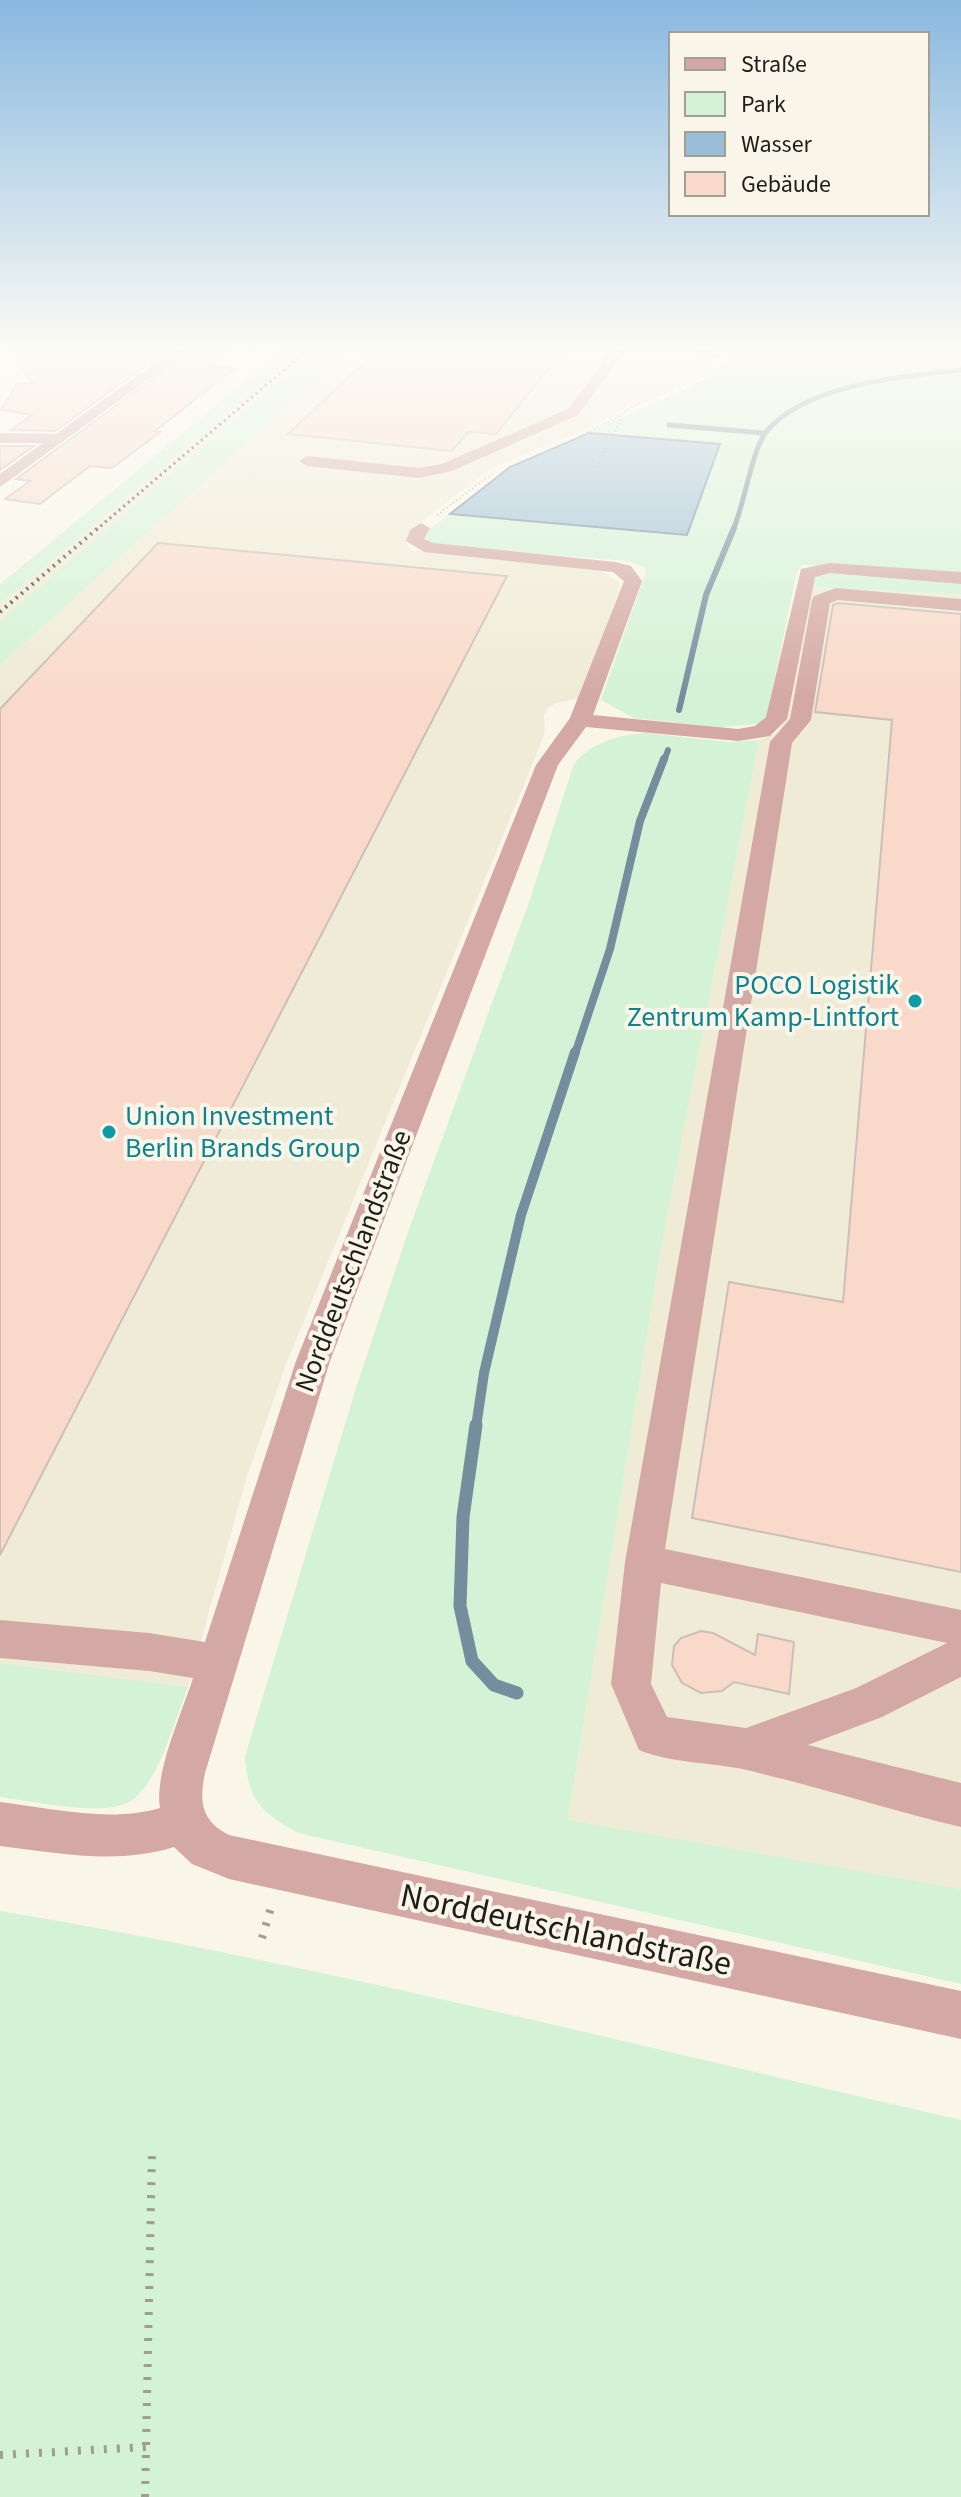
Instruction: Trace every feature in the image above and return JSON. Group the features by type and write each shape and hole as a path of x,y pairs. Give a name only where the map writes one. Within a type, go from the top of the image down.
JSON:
{"street":[{"path":"0,482 25,464"},
{"path":"331,464 419,473 456,464"},
{"name":"Norddeutschlandstraße","path":"421,528 415,541 430,548 615,567 631,575 633,581 580,720 547,765 313,1361 179,1795 184,1822 193,1839 229,1857 961,2015"},
{"path":"580,720 730,735 762,731 776,719 807,573 830,568 961,578"},
{"path":"961,605 853,594 836,594 821,600 800,720 781,742 644,1562 631,1684 654,1736 746,1749 885,1788 961,1805"},
{"path":"644,1562 961,1628"},
{"path":"0,1639 149,1652 218,1663"},
{"path":"746,1749 867,1703 961,1657"},
{"path":"0,1824 99,1836 145,1834 184,1822"}],"path":[{"path":"421,528 496,471"},
{"path":"145,2497 152,2151"},
{"path":"0,2455 146,2447"}],"shaded area":[{"path":"167,464 183,464 0,621 0,604"},
{"path":"224,464 503,464 492,468 408,532 406,542 410,550 570,565 601,571 618,581 620,587 582,698 556,703 544,715 545,733 286,1364 247,1476 188,1687 0,1663 0,665"},
{"path":"811,587 961,595 961,1889 568,1821 662,1243 759,740 776,733 786,720"}],"green space":[{"path":"146,464 167,464 0,604 0,584"},
{"path":"183,464 224,464 0,665 0,621"},
{"path":"712,464 961,464 961,575 802,565 797,572 767,714 759,724 719,727 634,718 601,700 645,567 627,561 444,546 424,539 430,529 450,514 687,535"},
{"path":"828,572 961,582 961,595 811,587 815,576"},
{"path":"645,733 730,742 759,740 662,1243 568,1820 961,1889 961,1984 298,1833 265,1811 249,1784 245,1756 355,1391 409,1229 528,905 574,764 589,750 606,741"},
{"path":"0,1663 188,1687 157,1766 139,1794 129,1802 102,1808 66,1807 0,1797"},
{"path":"0,1911 121,1932 362,1982 961,2120 961,2497 0,2497"}],"water":[{"path":"518,464 713,464 687,535 450,514"}],"building":[{"path":"37,464 118,464 112,468 90,466 40,504 5,499 30,481 16,479"},
{"name":"Union Investment Berlin Brands Group","path":"158,543 507,576 0,1555 0,709"},
{"name":"POCO Logistik Zentrum Kamp-Lintfort","path":"833,605 961,614 961,1572 692,1518 729,1282 843,1302 892,720 815,712"},
{"path":"701,1631 713,1633 755,1655 758,1634 794,1642 789,1694 734,1682 722,1691 701,1693 682,1683 672,1665 674,1646 681,1638"}],"waterway":[{"path":"733,530 753,464"},
{"path":"679,710 706,595 734,528"},
{"path":"664,761 668,750"},
{"path":"575,1054 610,949 640,821 664,759"},
{"path":"476,1427 484,1373 521,1215 575,1052"},
{"path":"476,1425 463,1517 460,1606 472,1661 494,1685 517,1693"}],"railway":[{"path":"96,530 174,464"},
{"path":"0,612 98,528"}],"place":[{"name":"POCO Logistik Zentrum Kamp-Lintfort","path":"915,1001"},
{"name":"Union Investment Berlin Brands Group","path":"109,1132"}]}
